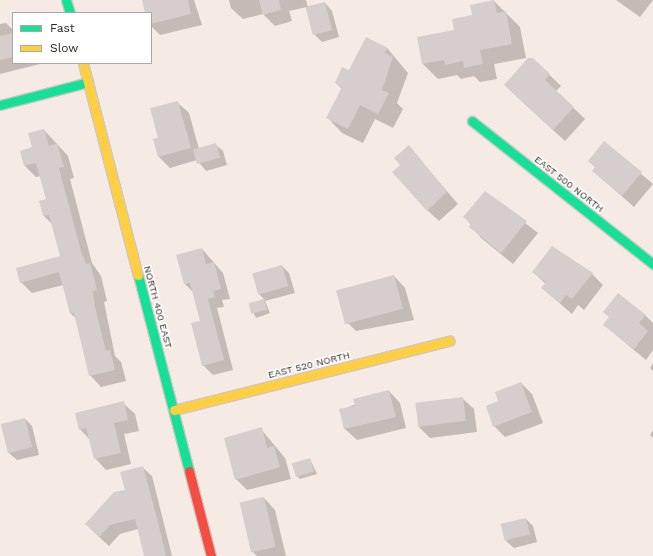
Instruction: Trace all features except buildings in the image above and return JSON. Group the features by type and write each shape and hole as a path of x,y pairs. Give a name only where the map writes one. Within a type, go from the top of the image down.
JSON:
{"street":[{"path":"66,0 70,12"},
{"name":"NORTH 400 EAST","path":"83,64 211,556"},
{"path":"0,105 88,82"},
{"name":"EAST 500 NORTH","path":"472,121 653,264"},
{"name":"EAST 520 NORTH","path":"174,410 449,341"}],"traffic: fast":[{"path":"66,0 70,12"},
{"path":"0,105 88,82"},
{"path":"472,121 653,264"},
{"path":"138,275 189,471"}],"traffic: slow":[{"path":"83,64 138,275"},
{"path":"174,410 449,341"}],"traffic: jam":[{"path":"189,471 211,556"}]}
